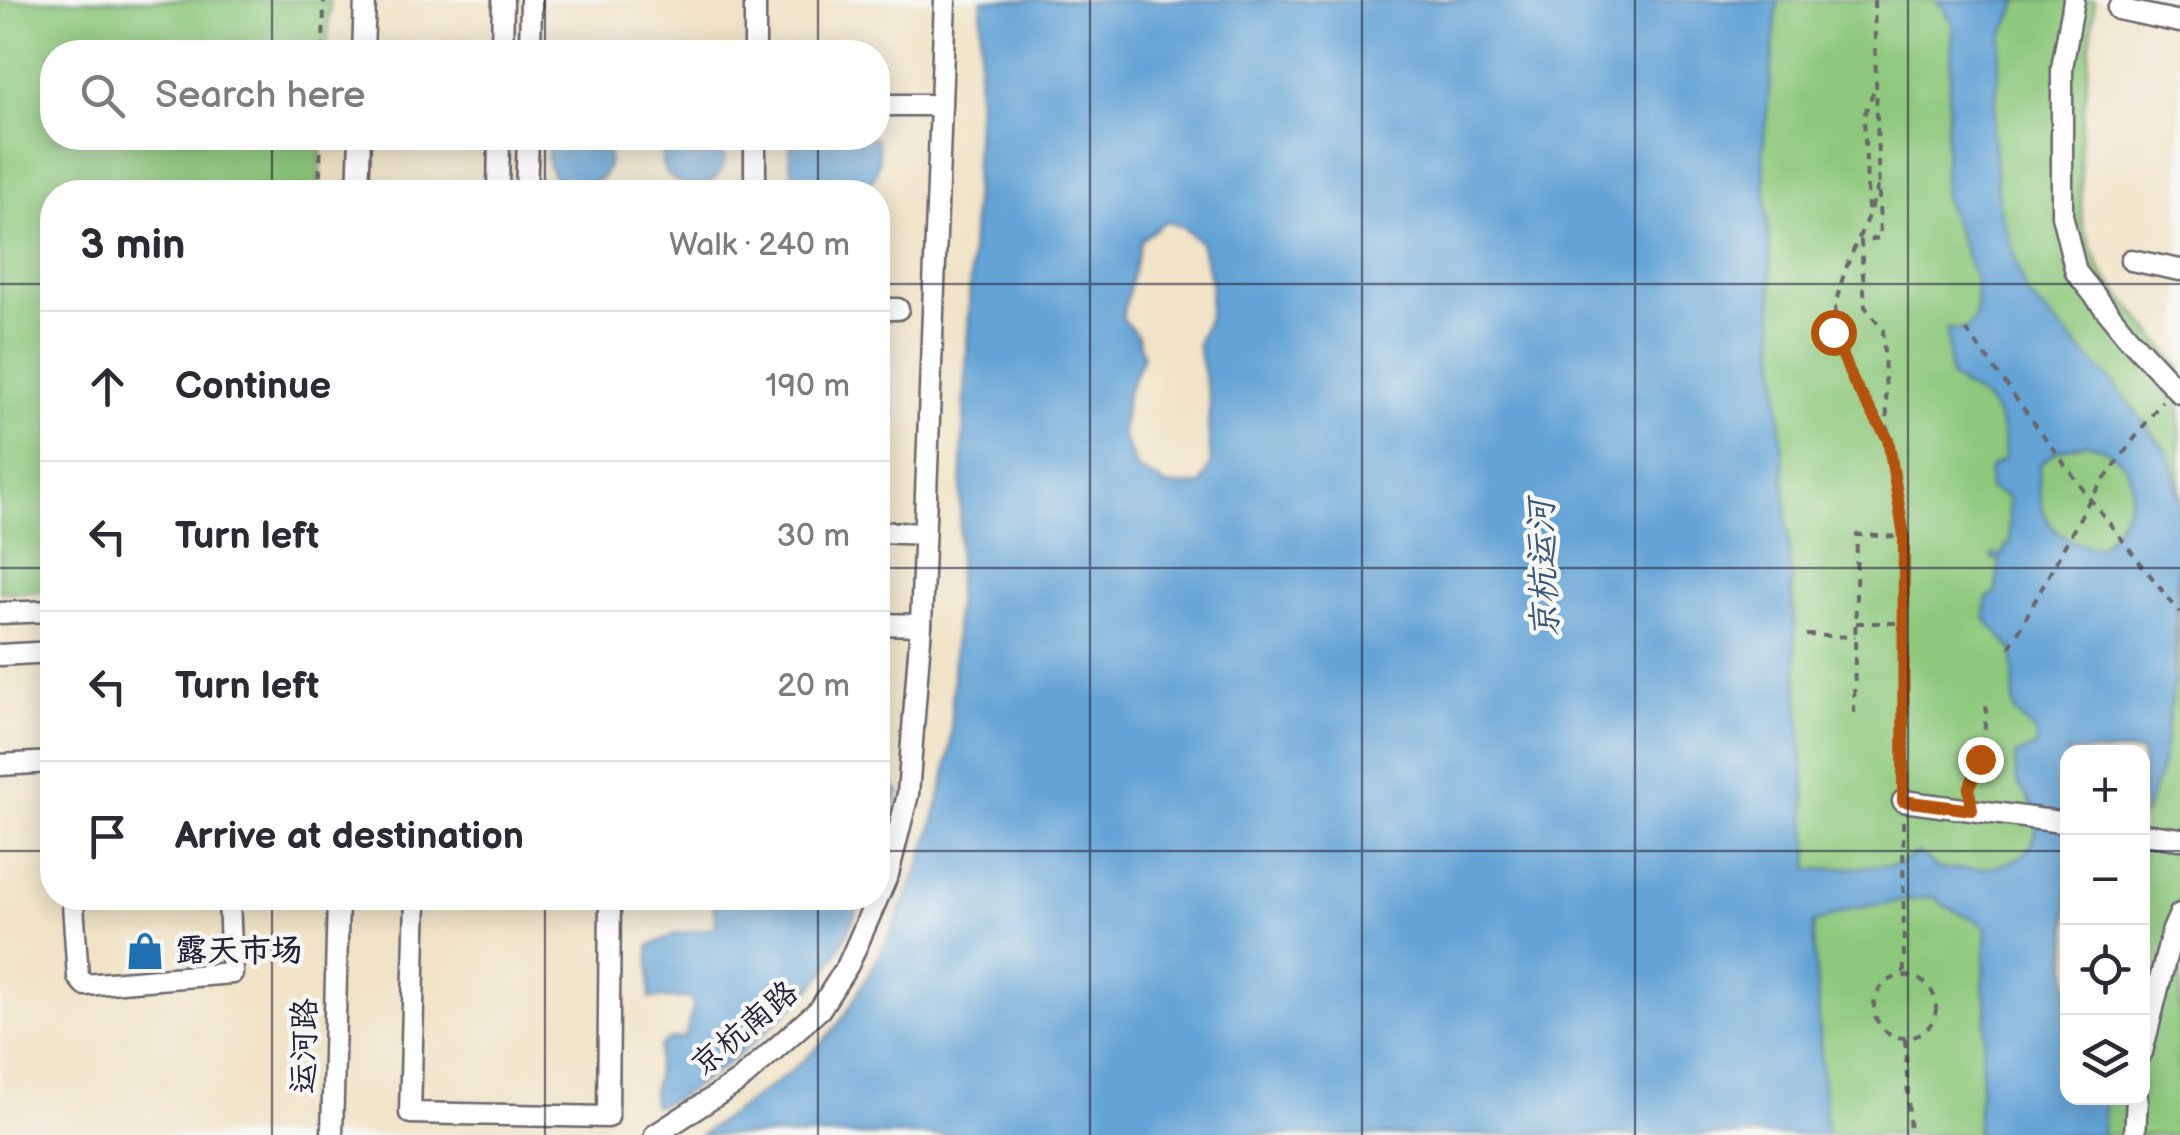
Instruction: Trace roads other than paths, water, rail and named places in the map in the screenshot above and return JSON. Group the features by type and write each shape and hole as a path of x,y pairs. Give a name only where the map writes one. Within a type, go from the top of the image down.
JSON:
{"street":[{"path":"363,40 365,0"},
{"path":"502,40 504,0"},
{"path":"530,40 532,0"},
{"path":"755,40 756,0"},
{"name":"京杭南路","path":"890,866 908,794 921,625 945,0"},
{"path":"2074,0 2062,68 2062,215 2076,272 2127,336 2180,393"},
{"path":"2118,9 2180,22"},
{"path":"890,104 940,106"},
{"path":"358,180 360,150"},
{"path":"498,180 499,150"},
{"path":"526,180 528,150"},
{"path":"755,150 756,180"},
{"path":"2131,260 2180,270"},
{"path":"890,533 924,534"},
{"path":"0,613 40,611"},
{"path":"890,624 921,625"},
{"path":"0,655 40,653"},
{"path":"0,765 40,763"},
{"path":"1903,801 2060,822"},
{"path":"2150,835 2180,839"},
{"path":"73,910 78,977 85,985 232,972 229,910"},
{"name":"运河路","path":"332,1135 338,910"},
{"path":"416,910 410,1114 608,1116 610,910"},
{"name":"京杭南路","path":"655,1135 740,1081 820,1009 848,966 872,910"},
{"path":"2150,1020 2180,914"},
{"path":"2135,1135 2137,1105"}],"water":[{"name":"京杭运河","path":"982,0 1778,0 1763,151 1810,870 1898,865 1918,853 1938,869 1989,867 2020,857 2036,833 2035,813 2016,778 2016,755 2037,746 2036,735 2014,710 2013,651 1985,618 1987,599 1996,593 2000,560 1992,559 1992,555 2004,555 2005,547 2010,545 2008,497 1989,489 1990,468 2005,458 2001,426 1990,405 1950,377 1947,329 1966,330 1974,320 1977,300 1975,279 1943,194 1953,27 1936,0 2019,0 2002,38 1993,131 1999,205 2026,293 2116,386 2166,451 2175,472 2180,506 2175,676 2162,766 2150,799 2150,745 2060,745 2060,1105 2104,1105 2102,1135 1976,1135 1987,1008 1983,984 1987,929 1934,896 1850,909 1813,924 1826,1135 700,1135 812,1053 845,1014 907,897 937,810 950,750","holes":["1166,221 1182,227 1201,243 1211,282 1209,316 1197,344 1210,402 1211,463 1201,485 1167,486 1137,468 1122,435 1126,396 1143,356 1138,336 1122,318 1141,240","2086,443 2107,451 2129,473 2129,501 2100,547 2082,544 2057,532 2049,522 2040,497 2040,464 2057,451"]},
{"path":"549,150 608,153 608,166 598,180 558,180 548,160"},
{"path":"664,150 721,150 724,159 720,173 711,180 676,180 666,173"},
{"path":"878,150 879,161 872,180 797,180 790,153"},
{"path":"890,787 899,792 890,821"},
{"path":"714,910 857,910 836,954 801,999 715,1073 654,1106 660,1046 685,1037 694,1005 688,998 650,998 649,946 675,934 716,927"}],"place":[{"name":"露天市场","path":"145,951"}]}
